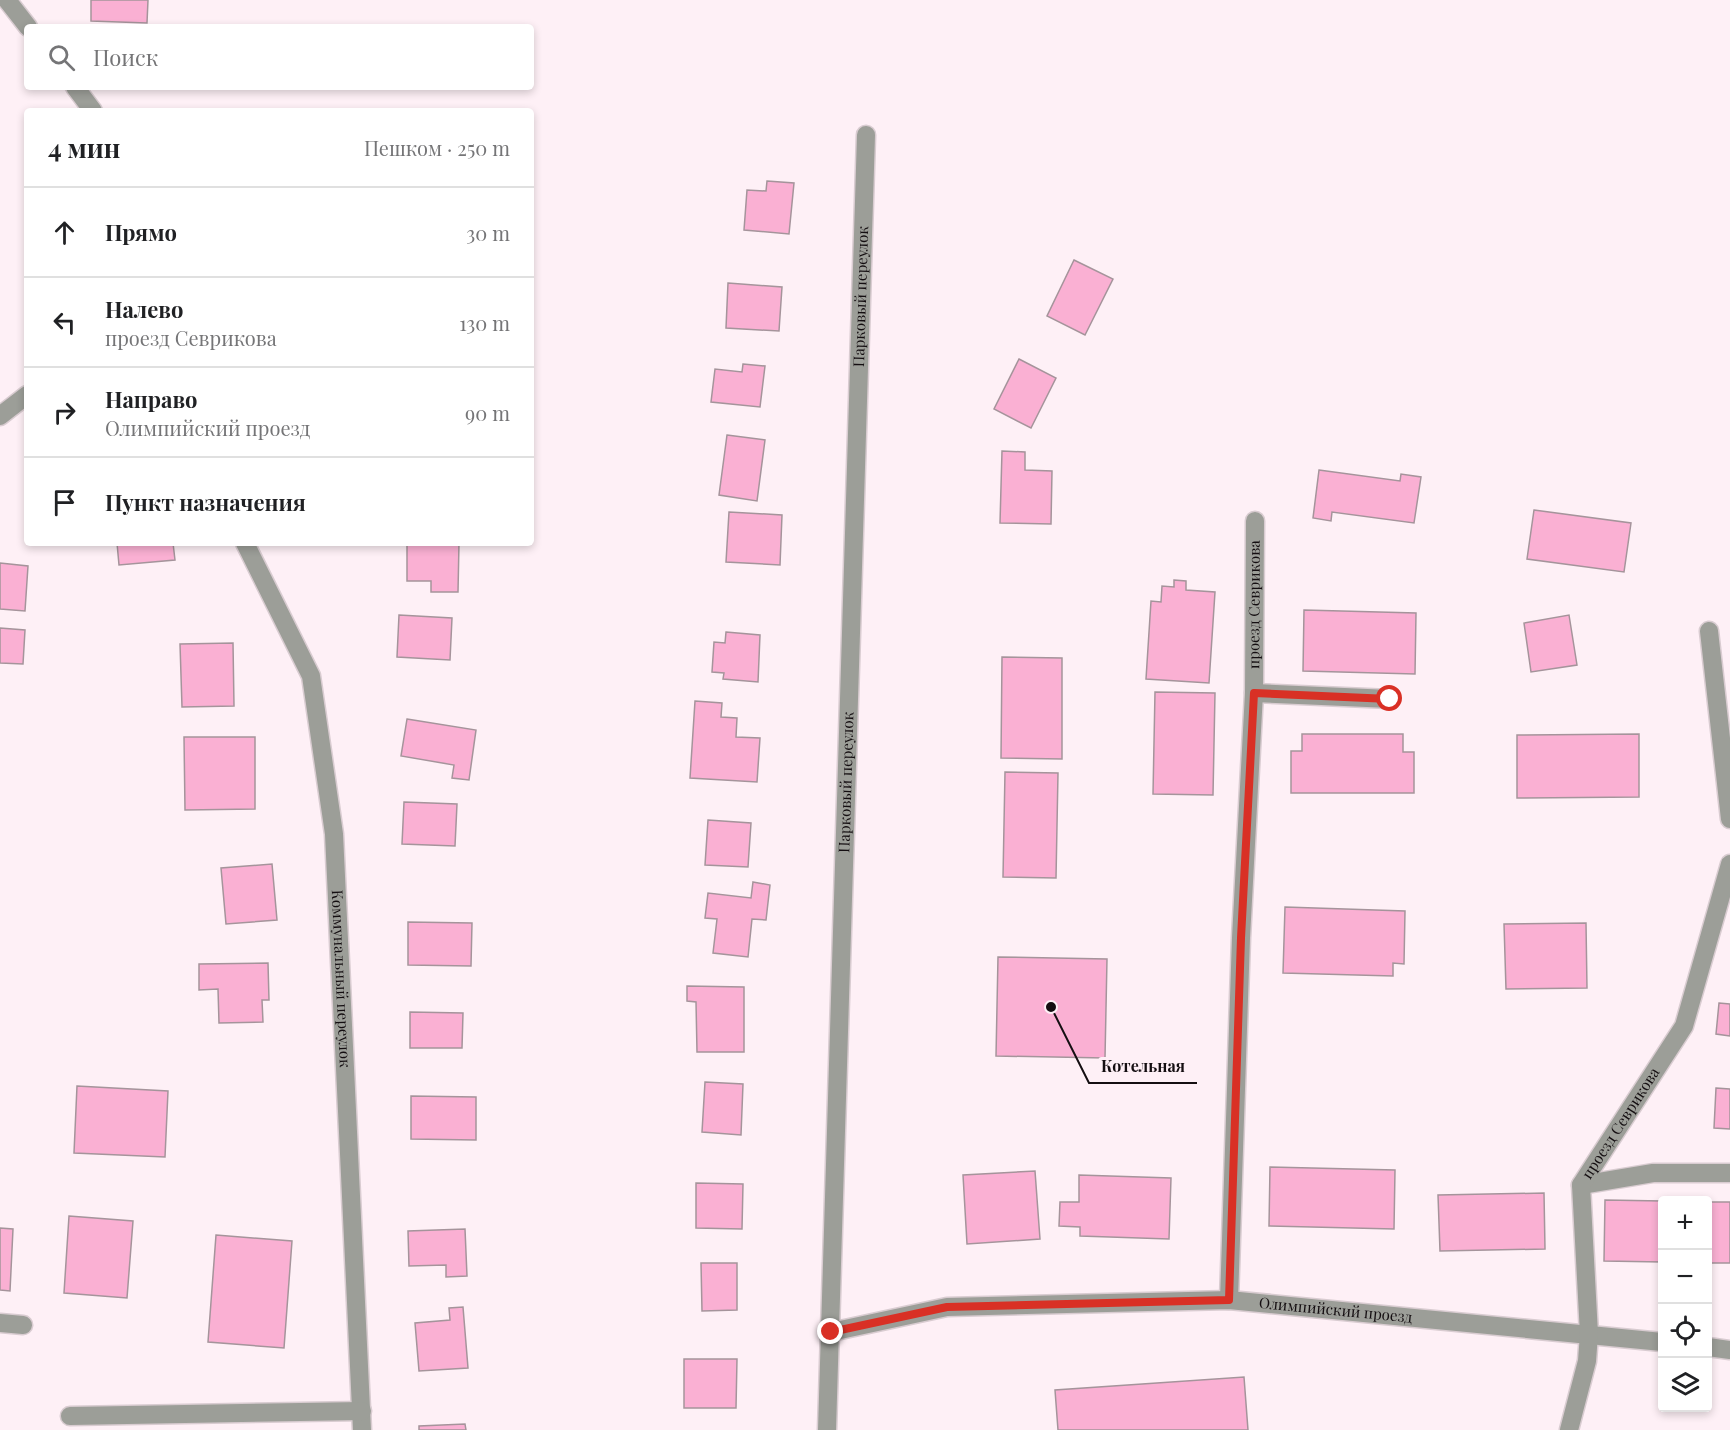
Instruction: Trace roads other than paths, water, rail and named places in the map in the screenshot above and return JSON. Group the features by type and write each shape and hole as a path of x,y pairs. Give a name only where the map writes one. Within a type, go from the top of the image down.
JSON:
{"street":[{"path":"7,0 26,24"},
{"path":"77,90 91,108"},
{"name":"Парковый переулок","path":"827,1430 866,135"},
{"path":"0,416 24,397"},
{"name":"проезд Севрикова","path":"1229,1300 1241,938 1254,693 1255,521"},
{"name":"Коммунальный переулок","path":"246,546 311,676 334,834 362,1430"},
{"path":"1709,631 1730,819"},
{"path":"1254,693 1390,699"},
{"name":"проезд Севрикова","path":"1569,1430 1587,1361 1589,1335 1581,1185 1684,1026 1730,864"},
{"path":"1581,1185 1653,1173 1730,1173"},
{"name":"Олимпийский проезд","path":"831,1332 947,1307 1229,1300 1658,1342"},
{"path":"0,1323 23,1324"},
{"path":"1712,1348 1730,1350"},
{"path":"70,1416 362,1411"}],"place":[{"name":"Котельная","path":"1051,1007"}]}
